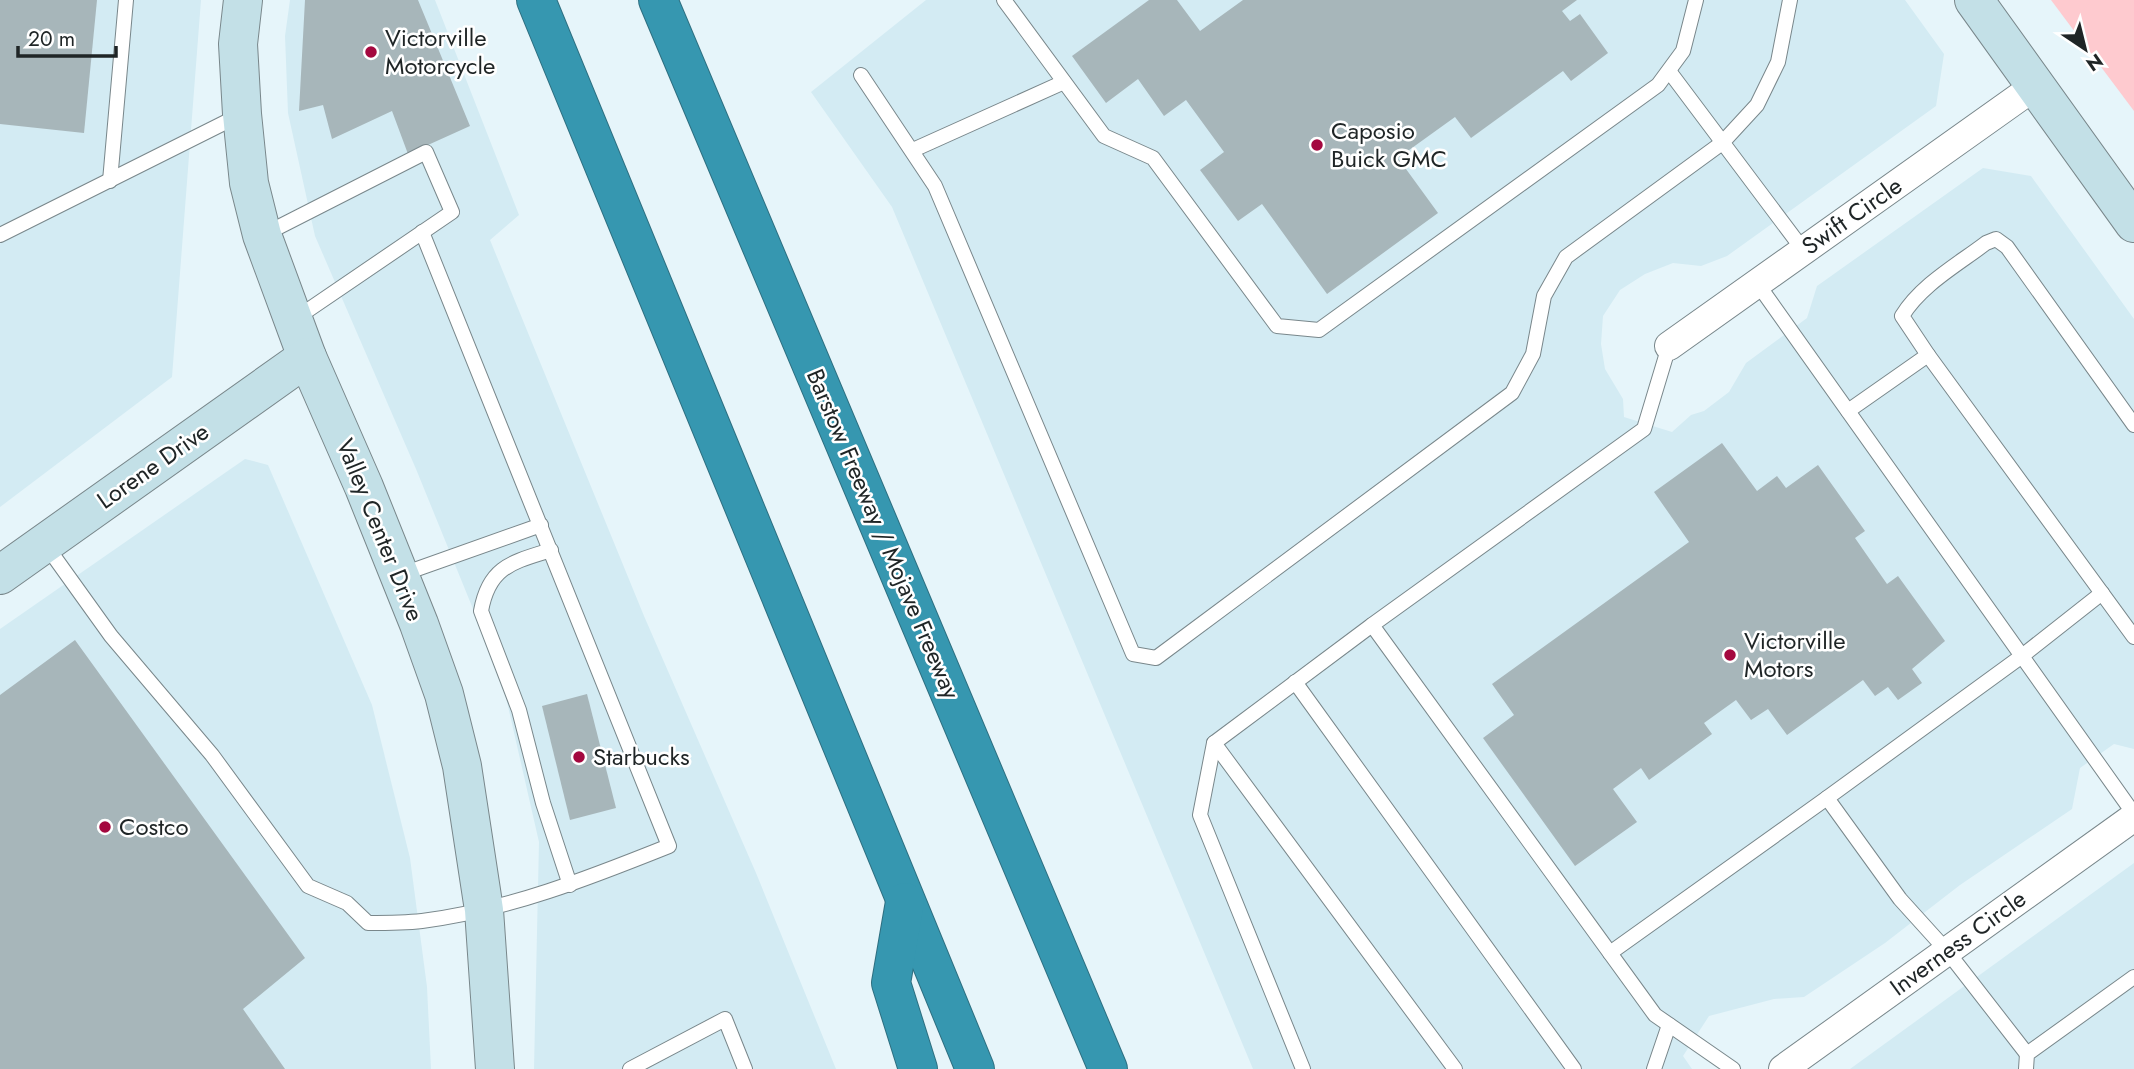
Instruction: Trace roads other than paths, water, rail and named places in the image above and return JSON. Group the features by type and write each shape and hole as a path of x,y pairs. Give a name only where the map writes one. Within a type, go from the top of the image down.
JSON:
{"highway":[{"path":"536,0 975,1069"},
{"name":"Barstow Freeway / Mojave Freeway","path":"658,0 1108,1069"},
{"path":"1020,858 1126,1069"},
{"path":"905,902 891,983 918,1069"}],"street":[{"name":"Valley Center Drive","path":"243,0 238,44 242,114 249,183 262,235 307,357 400,575 444,694 462,766 484,910 495,1069"},
{"path":"1974,0 2134,223"},
{"name":"Swift Circle","path":"1669,346 2035,86"},
{"name":"Lorene Drive","path":"0,575 307,357"},
{"name":"Inverness Circle","path":"1783,1069 2134,816"}],"lane":[{"path":"110,181 126,0"},
{"path":"1004,0 1104,136 1153,158 1277,326 1319,330 1658,86 1683,51 1696,0"},
{"path":"861,75 935,186 1133,654 1156,657 1511,393 1533,354 1545,296 1566,257 1722,143 1757,105 1778,62 1790,0"},
{"path":"1669,71 1804,251"},
{"path":"913,150 1065,82"},
{"path":"0,235 242,114"},
{"path":"262,235 426,152 452,212 294,320"},
{"path":"44,543 111,636 212,755 308,887 347,903 368,923 420,921 484,910 570,885 669,845 422,232"},
{"path":"2134,425 2007,247 1996,239 1986,243 1925,289 1910,303 1902,316 2134,637"},
{"path":"1757,283 2134,816"},
{"path":"1303,1069 1200,815 1214,743 1372,625 1644,429 1669,346"},
{"path":"1848,411 1928,355"},
{"path":"400,575 541,525"},
{"path":"551,550 509,564 491,582 483,596 481,611 519,710 543,803 570,885"},
{"path":"1610,953 2022,656 2102,593"},
{"path":"1372,625 1655,1015 1733,1069"},
{"path":"1295,682 1574,1069"},
{"path":"1214,743 1455,1069"},
{"path":"1827,798 1900,899 1947,951 2027,1054 2026,1069"},
{"path":"2027,1054 2134,977"},
{"path":"630,1069 726,1019 746,1069"},
{"path":"1654,1069 1670,1025"}],"place":[{"name":"Victorville Motorcycle","path":"371,52"},
{"name":"Caposio Buick GMC","path":"1317,145"},
{"name":"Victorville Motors","path":"1730,655"},
{"name":"Starbucks","path":"579,757"},
{"name":"Costco","path":"105,827"}]}
